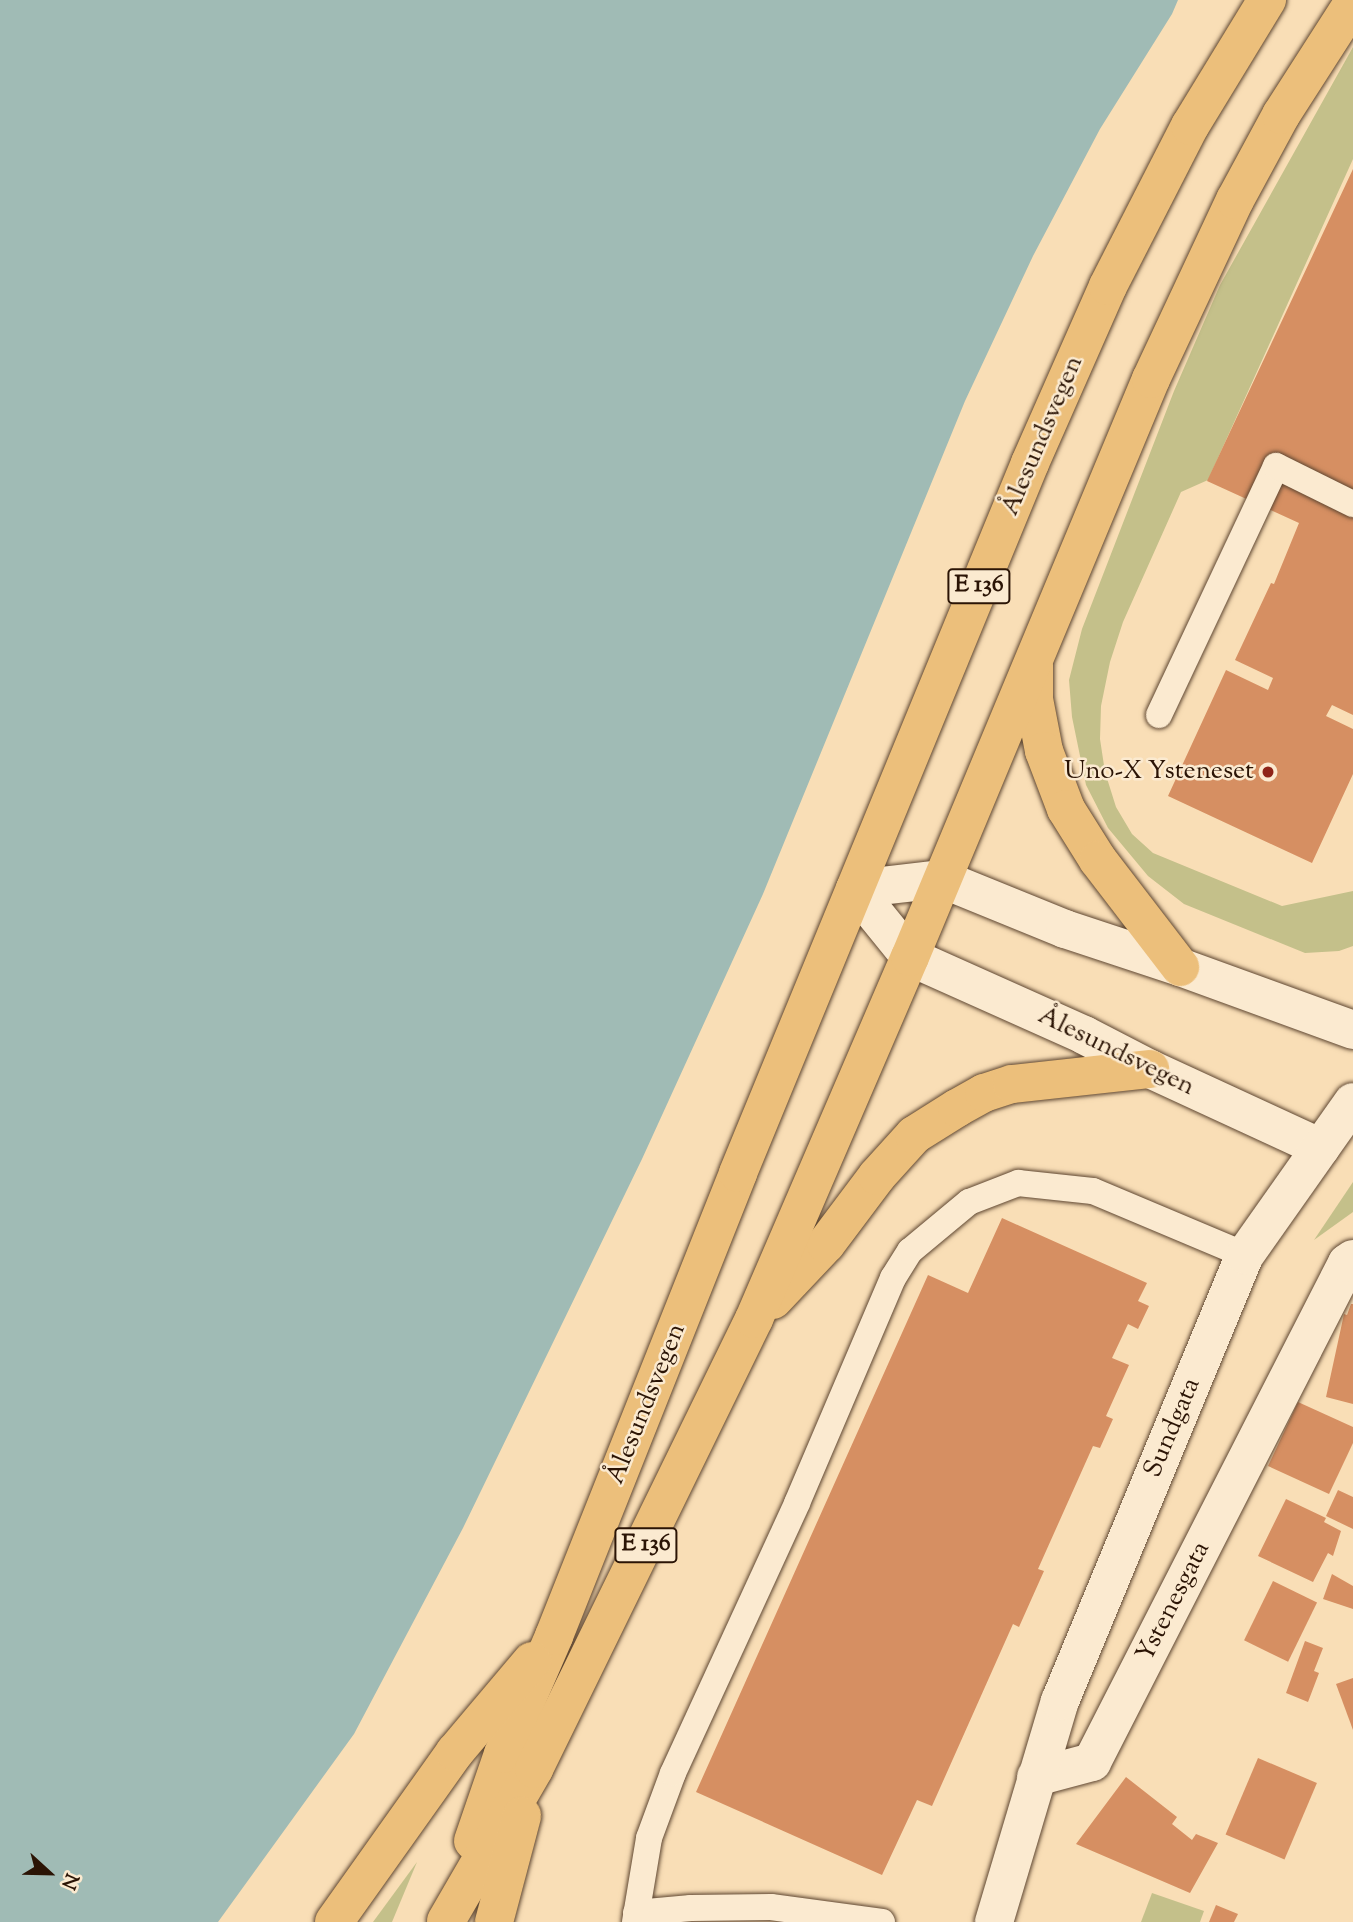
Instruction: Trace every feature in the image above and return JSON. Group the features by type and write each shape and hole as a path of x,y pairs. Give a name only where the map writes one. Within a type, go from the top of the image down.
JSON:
{"highway":[{"name":"Ålesundsvegen","path":"445,1921 503,1754 554,1636 1030,463 1108,286 1190,125 1267,0"},
{"name":"Ålesundsvegen","path":"445,1921 534,1769 754,1319 910,957 1151,379 1235,200 1281,114 1353,3"},
{"name":"E 136","path":"1034,656 1034,699 1044,751 1066,809 1098,860 1180,967"},
{"name":"E 136","path":"754,1319 826,1244 877,1176 914,1135 935,1121 984,1093 1012,1084 1150,1069"},
{"name":"E 136","path":"334,1922 454,1752 554,1636"},
{"name":"E 136","path":"494,1922 534,1769"}],"street":[{"path":"855,889 942,879 1065,929 1180,967 1353,1030"},
{"name":"Ålesundsvegen","path":"855,889 910,957 1084,1035 1150,1069 1321,1148"},
{"name":"Sundgata","path":"1036,1777 1060,1701 1245,1255 1353,1102"},
{"name":"Ystenesgata","path":"1036,1777 1092,1762 1341,1276 1353,1259"},
{"path":"994,1922 1036,1777"}],"lane":[{"path":"1159,715 1276,466 1353,504"},
{"path":"882,1922 771,1907 691,1908 635,1918 649,1838 673,1773 797,1503 893,1278 910,1251 969,1202 1018,1183 1093,1191 1245,1255"}],"shaded area":[{"path":"1353,47 1353,159 1208,480 1181,492 1123,622 1110,662 1101,706 1100,739 1105,772 1116,807 1132,834 1153,853 1282,906 1353,891 1353,946 1339,951 1305,953 1184,904 1148,876 1108,828 1086,785 1072,717 1069,680 1082,629 1174,391 1220,285"},
{"path":"1353,1182 1353,1212 1314,1240"},
{"path":"417,1862 392,1922 373,1922"},
{"path":"1152,1893 1204,1911 1200,1922 1141,1922"}],"water":[{"path":"0,0 1178,0 1172,14 1100,129 1033,256 965,401 763,894 642,1159 463,1528 354,1734 218,1922 0,1922"}],"building":[{"path":"1353,169 1353,715 1332,705 1326,716 1353,729 1353,774 1312,863 1168,796 1226,670 1268,690 1273,678 1235,660 1271,583 1274,584 1299,523 1207,481"},
{"path":"1002,1218 1147,1283 1138,1301 1149,1306 1138,1329 1128,1324 1112,1358 1129,1365 1106,1416 1113,1419 1100,1448 1093,1446 1038,1569 1044,1571 1019,1627 1013,1624 932,1806 917,1800 882,1875 696,1792 928,1275 968,1293"},
{"path":"1351,1304 1353,1404 1326,1397 1344,1314 1347,1315"},
{"path":"1298,1402 1353,1427 1353,1443 1329,1494 1268,1466"},
{"path":"1338,1490 1353,1497 1353,1529 1326,1516"},
{"path":"1286,1499 1326,1518 1324,1522 1341,1531 1333,1556 1328,1553 1313,1582 1258,1556"},
{"path":"1332,1574 1353,1586 1353,1609 1323,1599"},
{"path":"1273,1581 1317,1602 1288,1662 1244,1640"},
{"path":"1305,1641 1323,1648 1314,1671 1319,1673 1308,1702 1286,1693"},
{"path":"1353,1678 1353,1730 1336,1684"},
{"path":"1258,1758 1317,1783 1284,1859 1226,1834"},
{"path":"1126,1777 1177,1817 1172,1824 1192,1840 1196,1834 1218,1843 1190,1893 1076,1844"},
{"path":"1216,1905 1238,1914 1234,1922 1209,1922"}],"place":[{"name":"Uno-X Ysteneset","path":"1268,772"}]}
